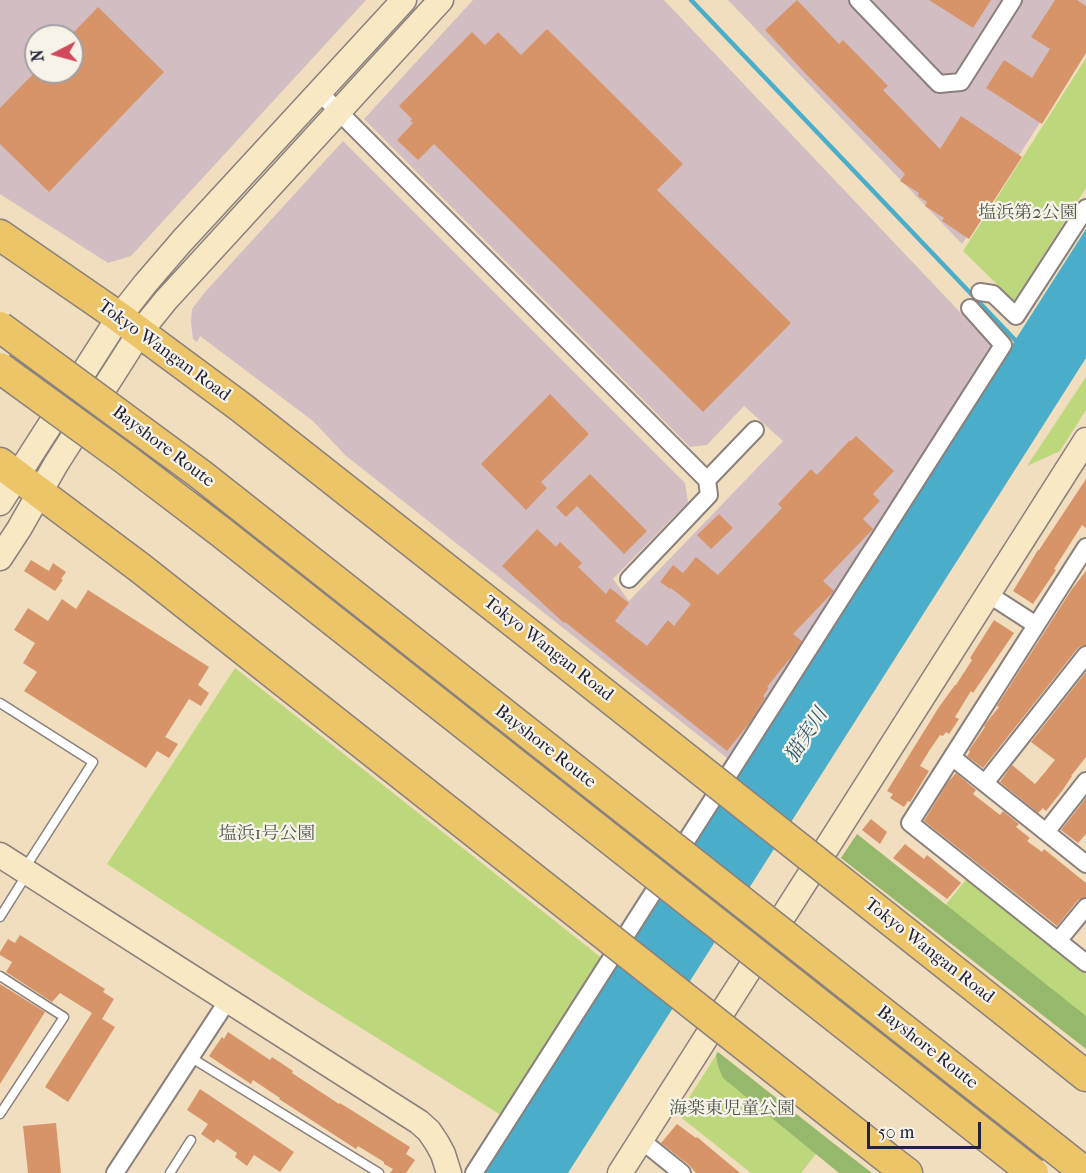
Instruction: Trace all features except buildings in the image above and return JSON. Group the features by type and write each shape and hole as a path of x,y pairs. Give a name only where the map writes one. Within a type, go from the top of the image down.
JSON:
{"highway":[{"name":"Tokyo Wangan Road","path":"0,234 130,324 242,408 1086,1076"},
{"name":"Bayshore Route","path":"0,327 200,474 1086,1173"},
{"name":"Bayshore Route","path":"0,368 221,532 1033,1173"},
{"path":"19,477 140,567 897,1165"}],"street":[{"path":"0,503 19,477 56,464 130,324 145,284 404,0"},
{"path":"130,324 166,300 441,0"},
{"path":"858,0 939,84 961,81 1013,0"},
{"path":"319,92 707,480 709,495 629,579"},
{"path":"980,292 993,294 1016,316 1086,208"},
{"path":"474,1173 1003,345 970,308"},
{"path":"707,480 755,430"},
{"path":"620,1173 1086,440"},
{"path":"0,558 19,477"},
{"path":"1086,547 910,823 1086,963"},
{"path":"988,594 1036,625"},
{"path":"985,783 1086,655"},
{"path":"952,757 1086,864"},
{"path":"1046,832 1086,781"},
{"path":"0,855 419,1122 437,1143 449,1173"},
{"path":"1058,941 1086,907"},
{"path":"115,1173 228,1000"},
{"path":"641,1140 682,1173"}],"lane":[{"path":"0,702 93,762 0,917"},
{"path":"0,976 64,1017 0,1113"},
{"path":"190,1057 379,1173"},
{"path":"170,1173 191,1140"}],"shaded area":[{"path":"0,0 366,0 131,256 108,263 0,194"},
{"path":"473,0 664,0 994,348 727,767 723,764 727,758 345,455 313,421 200,336 197,342 193,339 192,309 343,141 685,483 688,502 613,579 629,601 783,441 744,406 707,445 690,447 364,119"},
{"path":"728,0 1086,0 1086,51 962,244"}],"green space":[{"name":"塩浜第2公園","path":"1086,58 1086,188 1014,301 963,251"},
{"path":"1086,377 1086,410 1060,451 1027,466"},
{"name":"塩浜1号公園","path":"235,668 603,959 504,1117 308,995 107,864"},
{"path":"857,834 1086,1016 1086,1049 841,858"},
{"path":"968,877 1086,971 1086,1040 931,923"},
{"name":"海楽東児童公園","path":"718,1052 828,1139 801,1173 751,1173 678,1115"},
{"path":"718,1052 872,1173 839,1173 723,1078 718,1066 716,1055"}],"water":[{"name":"猫実川","path":"1086,229 1086,358 568,1173 484,1173"}],"waterway":[{"path":"691,0 1018,343"}]}
